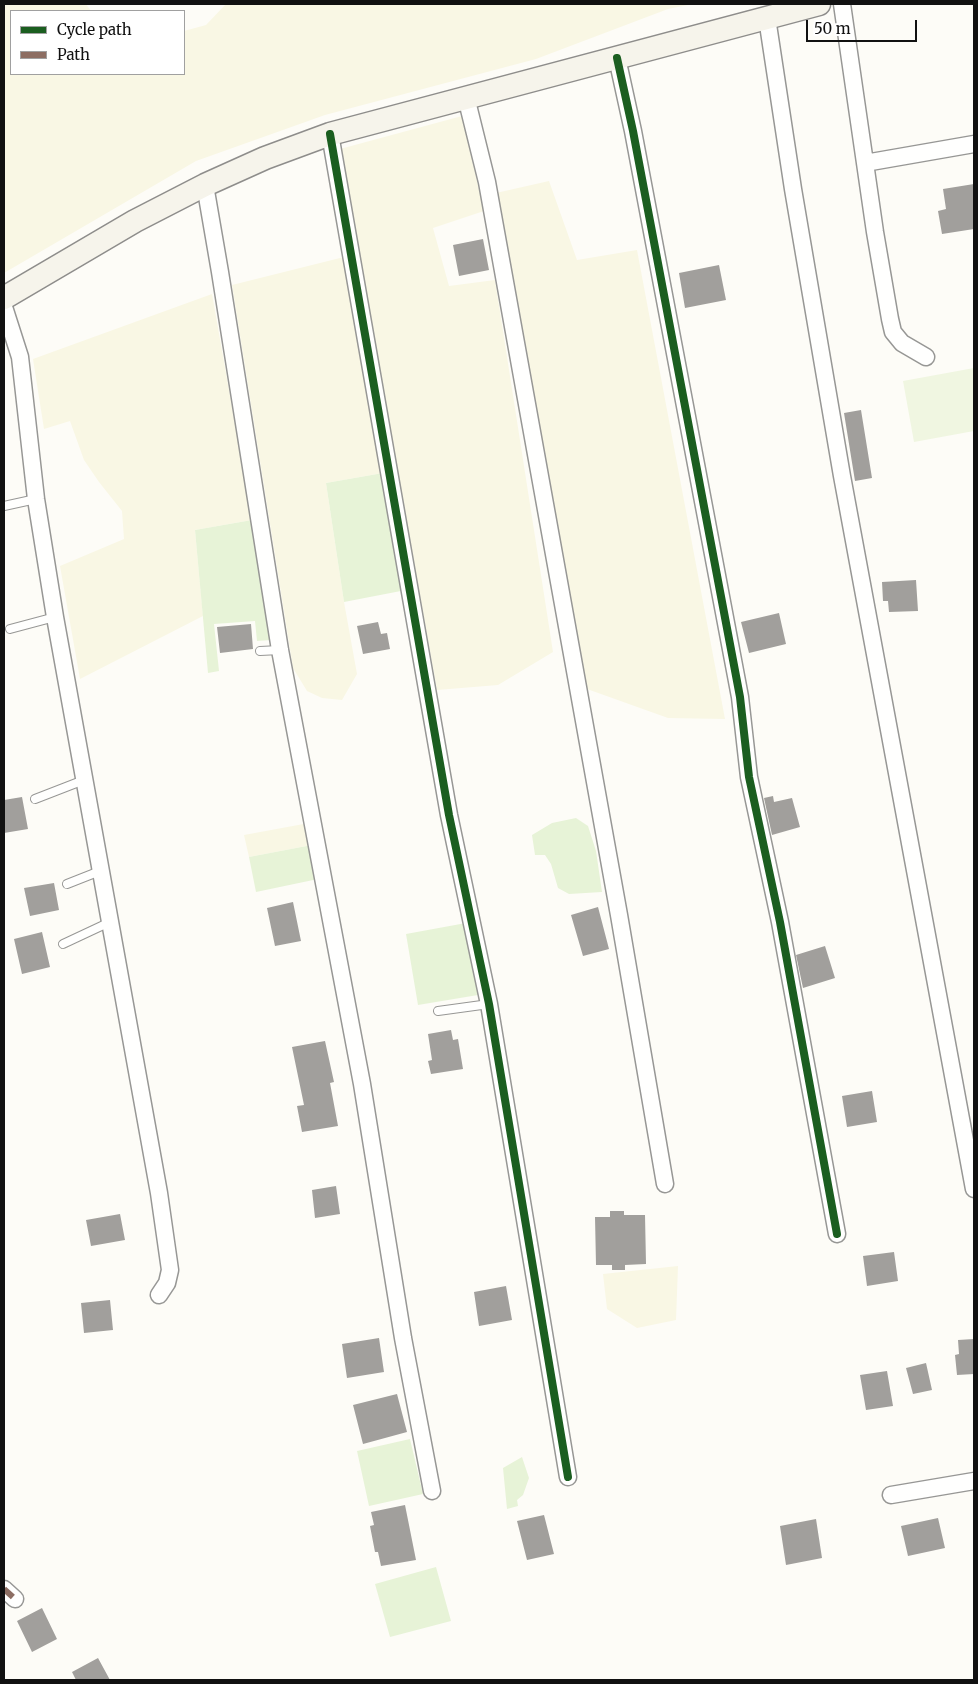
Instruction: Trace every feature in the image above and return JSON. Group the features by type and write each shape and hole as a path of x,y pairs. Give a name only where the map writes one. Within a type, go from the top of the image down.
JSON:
{"street":[{"path":"4,298 135,221 204,184 265,158 330,134 819,4"},
{"path":"842,4 875,232 893,332 902,343 926,358"},
{"path":"767,18 793,188 846,504 974,1189"},
{"path":"617,58 633,131 740,697 749,776 780,922 837,1234"},
{"path":"466,97 488,192 619,915 665,1184"},
{"path":"330,134 450,816 489,1004 568,1477"},
{"path":"865,163 974,144"},
{"path":"204,184 220,272 280,650 362,1084 403,1338 432,1491"},
{"path":"4,307 20,357 36,499 55,617 167,1241 170,1270 167,1283 159,1295"},
{"path":"891,1495 974,1481"}],"lane":[{"path":"4,506 36,499"},
{"path":"10,629 55,617"},
{"path":"260,651 280,650"},
{"path":"35,799 84,780"},
{"path":"67,884 100,871"},
{"path":"63,944 110,922"},
{"path":"438,1011 489,1004"}],"shaded area":[{"path":"4,4 86,4 90,10 10,10 10,75 185,75 185,31 206,25 226,4 693,4 668,9 536,59 325,115 196,161 4,273"},
{"path":"462,116 484,211 433,228 449,286 495,280 553,652 498,685 437,690 340,149"},
{"path":"549,181 577,260 637,250 725,719 668,718 587,689 496,193"},
{"path":"344,257 383,473 326,483 357,674 342,700 322,698 307,691 293,668 232,285"},
{"path":"212,294 252,520 195,530 203,616 80,679 60,566 124,539 122,511 84,460 70,421 44,429 33,359"},
{"path":"309,823 312,845 249,857 244,835"},
{"path":"678,1266 676,1320 637,1328 607,1309 603,1274"}],"green space":[{"path":"974,368 974,431 914,442 903,381"},
{"path":"383,473 406,590 344,602 326,483"},
{"path":"252,520 271,640 257,641 255,621 214,624 219,671 208,673 195,530"},
{"path":"576,818 588,826 596,851 602,892 569,894 558,888 551,864 545,855 535,855 532,835 552,823"},
{"path":"312,845 318,879 256,892 249,857"},
{"path":"466,923 478,995 418,1005 406,934"},
{"path":"410,1439 423,1494 369,1506 357,1451"},
{"path":"522,1457 529,1478 523,1495 517,1500 518,1506 507,1509 503,1468"},
{"path":"436,1567 451,1621 390,1637 375,1584"}],"building":[{"path":"974,184 974,229 942,234 938,211 946,209 943,189"},
{"path":"483,239 489,270 459,276 453,245"},
{"path":"719,265 726,300 685,308 679,273"},
{"path":"861,410 872,478 855,481 844,413"},
{"path":"916,580 918,611 889,612 888,601 883,601 882,582"},
{"path":"779,613 786,644 749,653 741,622"},
{"path":"378,622 381,634 387,633 390,649 363,654 357,626"},
{"path":"251,624 253,649 220,653 217,627"},
{"path":"773,796 774,802 792,798 800,827 772,835 764,798"},
{"path":"22,797 28,829 4,833 4,800"},
{"path":"54,883 59,910 30,916 24,888"},
{"path":"293,902 301,941 275,946 267,908"},
{"path":"598,907 609,949 583,956 571,915"},
{"path":"42,932 50,967 22,974 14,939"},
{"path":"825,946 835,978 803,988 796,955"},
{"path":"451,1030 453,1040 458,1039 463,1069 431,1074 428,1061 432,1060 428,1034"},
{"path":"325,1041 334,1082 330,1083 338,1126 302,1132 297,1106 304,1105 292,1047"},
{"path":"872,1091 877,1122 847,1127 842,1096"},
{"path":"336,1186 340,1214 315,1218 312,1190"},
{"path":"610,1211 624,1211 624,1215 645,1215 646,1264 625,1265 625,1270 612,1270 612,1265 596,1265 595,1217 610,1217"},
{"path":"120,1214 125,1240 91,1246 86,1220"},
{"path":"894,1252 898,1281 867,1286 863,1256"},
{"path":"506,1286 512,1320 479,1326 474,1292"},
{"path":"110,1300 113,1330 84,1333 81,1303"},
{"path":"379,1338 384,1372 347,1378 342,1344"},
{"path":"974,1339 974,1374 957,1375 955,1355 959,1354 958,1340"},
{"path":"926,1363 932,1390 913,1394 906,1368"},
{"path":"887,1371 893,1406 866,1410 860,1375"},
{"path":"397,1394 407,1432 363,1444 353,1405"},
{"path":"405,1505 416,1560 381,1566 378,1552 375,1552 370,1526 374,1525 371,1512"},
{"path":"544,1515 554,1554 527,1560 517,1521"},
{"path":"938,1518 945,1548 908,1556 901,1526"},
{"path":"816,1519 822,1558 786,1565 780,1526"},
{"path":"42,1608 57,1639 32,1652 17,1621"},
{"path":"98,1658 110,1680 76,1680 72,1672"}],"marked path":[{"path":"4,1589 15,1599"}],"cycle path":[{"path":"617,58 633,131 740,697 749,777 780,922 837,1234"},
{"path":"330,134 449,815 489,1004 568,1477"}]}
